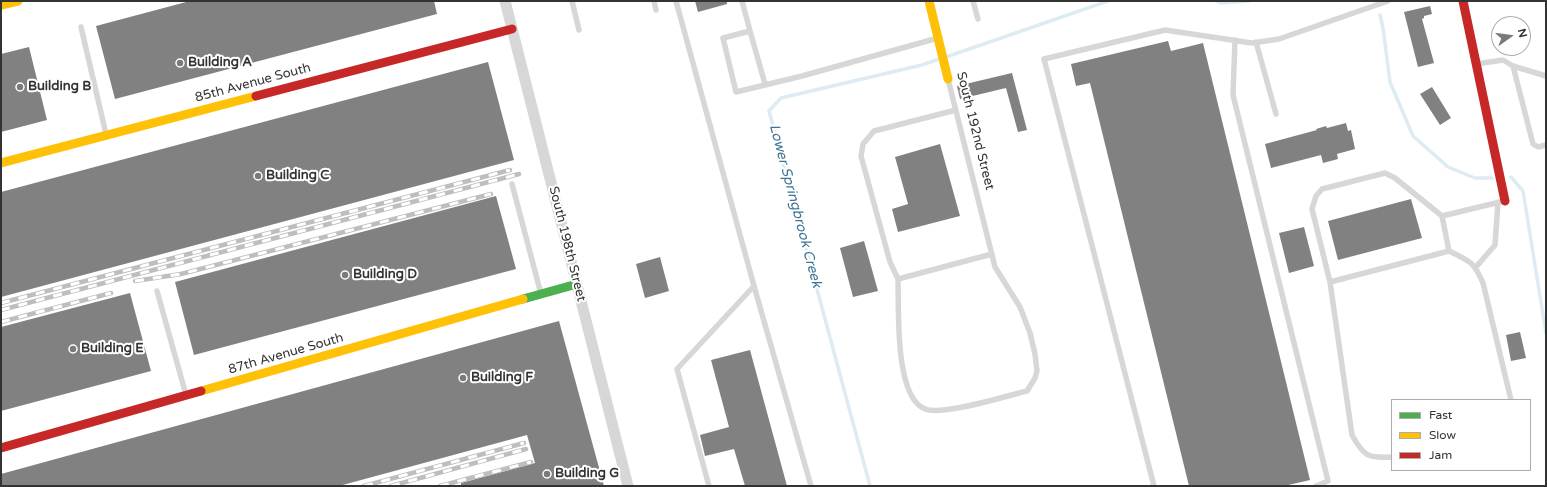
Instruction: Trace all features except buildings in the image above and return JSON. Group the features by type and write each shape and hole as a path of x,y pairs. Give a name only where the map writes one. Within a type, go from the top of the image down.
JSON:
{"street":[{"path":"1,5 18,1"},
{"name":"South 198th Street","path":"505,1 628,486"},
{"name":"South 192nd Street","path":"929,1 948,79"},
{"path":"1464,1 1501,202"},
{"name":"85th Avenue South","path":"1,163 512,29"},
{"name":"87th Avenue South","path":"1,448 577,284"}],"lane":[{"path":"572,1 579,30"},
{"path":"654,1 656,10"},
{"path":"676,1 754,286 811,486"},
{"path":"742,1 765,84"},
{"path":"973,1 978,19"},
{"path":"1154,486 1044,59 1165,30 1256,42 1279,39 1388,1"},
{"path":"81,27 106,136"},
{"path":"750,31 722,38 736,92 939,42"},
{"path":"1235,40 1233,95 1328,482 1316,486"},
{"path":"1256,42 1276,114"},
{"path":"1476,64 1503,60 1513,66 1546,76"},
{"path":"1513,66 1533,144 1538,147 1546,145"},
{"name":"South 192nd Street","path":"898,279 901,363 912,399 924,409 941,411 1027,391 1035,378 1037,371 1030,333 1020,307 995,267 948,79"},
{"path":"956,110 874,131 863,144 861,156 890,262 898,279 992,254"},
{"path":"1391,457 1371,458 1360,450 1352,435 1330,282 1312,208 1316,196 1322,189 1385,173 1395,178 1442,216 1449,251"},
{"path":"512,184 541,294"},
{"path":"1442,216 1501,202 1495,244 1476,267"},
{"path":"1330,282 1449,251 1469,261 1476,267 1483,284 1511,399"},
{"path":"709,486 677,370 754,286"},
{"path":"157,291 186,396"}],"waterway":[{"name":"Lower Springbrook Creek","path":"946,57 1108,1"},
{"name":"Lower Springbrook Creek","path":"1216,1 1221,3 1249,1"},
{"path":"1380,15 1390,82 1413,136 1448,167 1475,178 1492,178"},
{"name":"Lower Springbrook Creek","path":"870,486 769,111 781,98 922,65 939,59"},
{"path":"1511,177 1523,191 1546,333"}],"railway":[{"path":"1,303 510,170"},
{"path":"1,310 519,174"},
{"path":"135,281 181,274 491,194"},
{"path":"1,322 111,293"},
{"path":"364,486 524,443"},
{"path":"391,486 526,449"},
{"path":"440,486 531,462"}],"traffic: fast":[{"path":"523,299 577,284"}],"traffic: slow":[{"path":"1,5 18,1"},
{"path":"929,1 948,79"},
{"path":"1,163 256,96"},
{"path":"201,391 523,299"}],"traffic: jam":[{"path":"1463,1 1505,201"},
{"path":"256,96 512,29"},
{"path":"1,448 201,391"}],"place":[{"name":"Building A","path":"180,63"},
{"name":"Building B","path":"20,87"},
{"name":"Building C","path":"258,176"},
{"name":"Building D","path":"345,275"},
{"name":"Building E","path":"73,349"},
{"name":"Building F","path":"463,378"},
{"name":"Building G","path":"547,474"}]}
